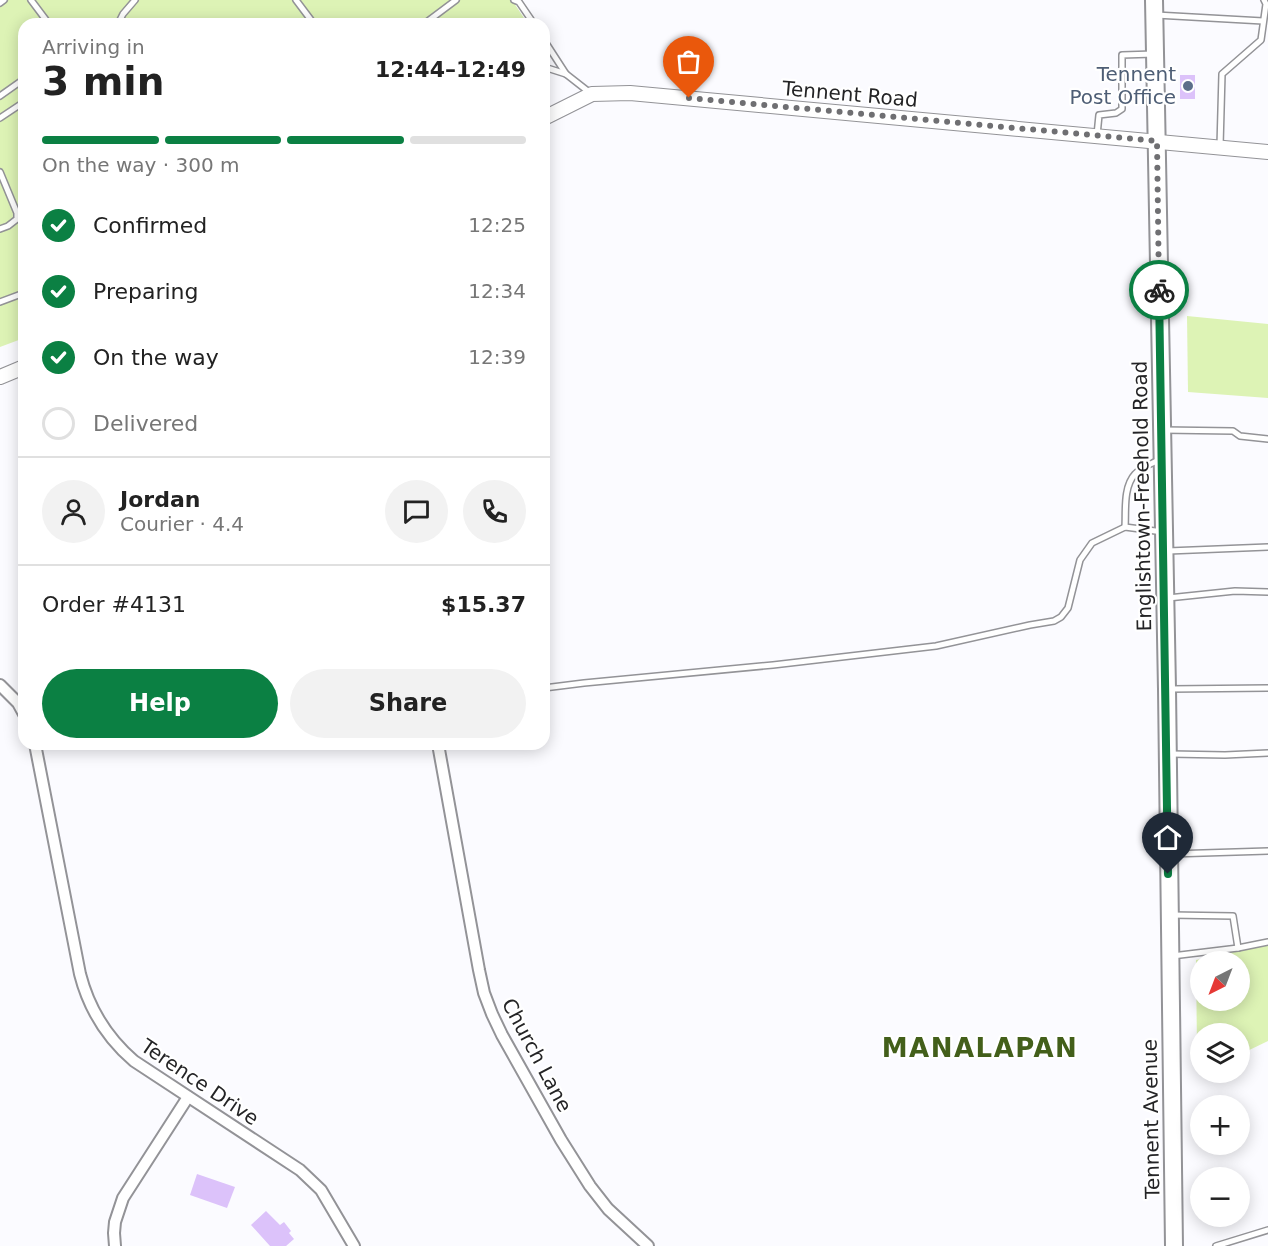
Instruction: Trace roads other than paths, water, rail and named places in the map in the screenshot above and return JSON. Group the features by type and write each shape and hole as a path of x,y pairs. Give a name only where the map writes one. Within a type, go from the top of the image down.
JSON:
{"main road":[{"name":"Englishtown-Freehold Road","path":"1155,7 1170,992"},
{"name":"Tennent Avenue","path":"1170,992 1174,1246"}],"street":[{"name":"Tennent Road","path":"550,115 592,94 630,93 1268,152"},
{"path":"0,377 18,370"},
{"path":"0,685 18,703"},
{"name":"Terence Drive","path":"35,750 80,974 88,1001 102,1027 134,1061 300,1170 315,1183 354,1246"},
{"name":"Church Lane","path":"439,750 479,970 492,1014 556,1131 590,1186 608,1209 648,1246"},
{"path":"115,1246 115,1222 123,1198 188,1097"}],"lane":[{"path":"31,0 44,18"},
{"path":"121,18 135,0"},
{"path":"296,0 310,18"},
{"path":"432,18 456,0"},
{"path":"1220,147 1222,74 1261,40 1266,4 1264,0"},
{"path":"517,1 530,18"},
{"path":"1155,7 1263,21"},
{"path":"550,49 566,74 592,94"},
{"path":"1097,136 1099,115 1116,113 1122,109 1122,56 1154,54"},
{"path":"550,69 566,74"},
{"path":"0,96 18,83"},
{"path":"0,118 18,106"},
{"path":"0,172 17,213 16,219 0,229"},
{"path":"0,302 18,295"},
{"path":"1162,430 1233,431 1240,436 1268,440"},
{"path":"1125,527 1127,492 1134,474 1162,459"},
{"path":"550,687 936,646 1054,621 1061,617 1068,608 1080,560 1092,543 1125,527 1163,532"},
{"path":"1164,551 1268,547"},
{"path":"1164,598 1235,591 1268,592"},
{"path":"1167,689 1268,688"},
{"path":"1167,754 1268,753"},
{"path":"1168,854 1268,851"},
{"path":"1169,915 1233,916 1238,948"},
{"path":"1170,956 1268,942"},
{"path":"1216,1246 1268,1230"}],"place":[{"name":"Tennent Post Office","path":"1188,86"}],"district":[{"name":"MANALAPAN","path":"980,1048"}]}
